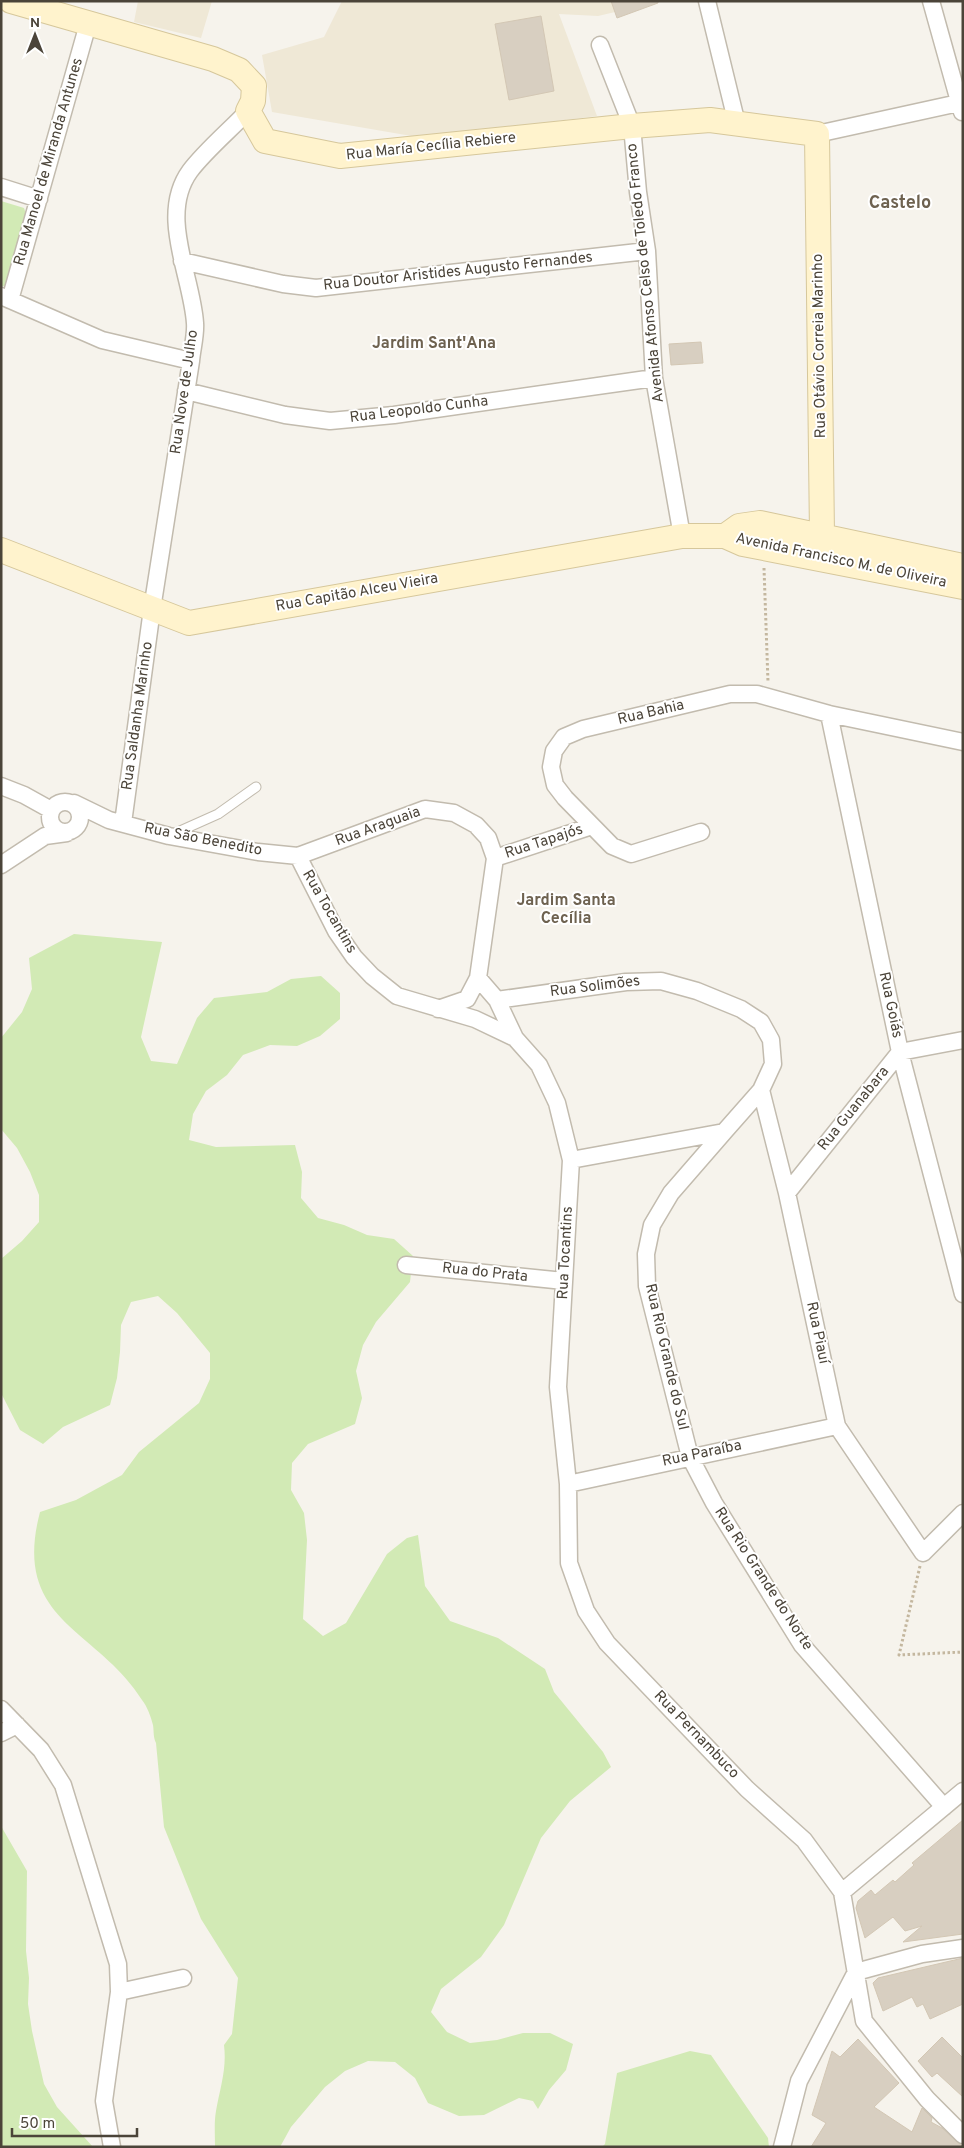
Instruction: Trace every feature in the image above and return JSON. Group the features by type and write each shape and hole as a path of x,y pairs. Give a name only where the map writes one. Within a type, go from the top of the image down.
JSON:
{"street":[{"path":"11,1 213,59 239,70 254,86 253,101 248,111"},
{"path":"707,1 737,124"},
{"path":"817,134 962,106 931,1"},
{"name":"Rua Manoel de Miranda Antunes","path":"6,298 38,199 88,24"},
{"name":"Avenida Afonso Celso de Toledo Franco","path":"600,45 632,126 647,251 654,378 682,536"},
{"name":"Rua María Cecília Rebiere","path":"248,111 265,141 340,156 632,126 710,120 817,134"},
{"name":"Rua Nove de Julho","path":"152,609 191,361 195,323 182,261 177,222 178,195 189,172 248,111"},
{"name":"Rua Otávio Correia Marinho","path":"817,134 821,547"},
{"path":"1,187 38,199"},
{"name":"Rua Doutor Aristides Augusto Fernandes","path":"182,261 283,284 316,288 647,251"},
{"path":"6,298 102,340 191,361"},
{"name":"Rua Leopoldo Cunha","path":"186,391 285,415 330,421 394,415 654,378"},
{"name":"Avenida Francisco M. de Oliveira","path":"725,536 739,526 760,523 821,547 963,587"},
{"name":"Rua Capitão Alceu Vieira","path":"1,550 189,623 682,536 725,536"},
{"name":"Avenida Francisco M. de Oliveira","path":"725,536 743,544 821,547 963,566"},
{"name":"Rua Saldanha Marinho","path":"116,822 152,609"},
{"name":"Rua Bahia","path":"701,832 631,854 612,846 555,785 551,767 554,751 564,737 583,728 730,694 757,694 829,714 963,742"},
{"name":"Rua Goiás","path":"829,714 900,1052 963,1294"},
{"path":"1,786 24,795 49,822"},
{"path":"1,865 49,822 61,802 74,804 81,814 73,830"},
{"name":"Rua São Benedito","path":"74,804 116,822 169,836 258,852 298,856"},
{"name":"Rua Araguaia","path":"298,856 425,809 454,813 476,825 488,838 495,858"},
{"name":"Rua São Benedito","path":"49,822 73,830 116,822"},
{"name":"Rua Tapajós","path":"495,858 592,826"},
{"name":"Rua Tocantins","path":"298,856 336,931 354,957 372,976 396,996 475,1019 515,1038"},
{"path":"438,1009 467,999 478,978 495,858"},
{"name":"Rua Tocantins","path":"478,978 497,1000 515,1038 540,1065 558,1103 571,1160 558,1388 568,1484"},
{"name":"Rua Solimões","path":"497,1000 626,982 661,981 697,991 741,1009 761,1022 771,1040 773,1064 761,1090 724,1132"},
{"name":"Rua Guanabara","path":"787,1193 900,1052 963,1040"},
{"name":"Rua Piauí","path":"761,1090 787,1193 837,1426 923,1554"},
{"path":"571,1160 724,1132"},
{"name":"Rua Rio Grande do Sul","path":"690,1457 647,1286 646,1254 652,1225 671,1194 724,1132"},
{"name":"Rua do Prata","path":"406,1265 564,1281"},
{"name":"Rua Paraíba","path":"568,1484 837,1426"},
{"name":"Rua Rio Grande do Norte","path":"690,1457 714,1503 802,1645 944,1808"},
{"name":"Rua Pernambuco","path":"568,1484 569,1564 586,1611 607,1643 747,1789 804,1840 842,1892 864,2021 926,2099 963,2135"},
{"path":"923,1554 963,1513"},
{"path":"1,1709 41,1750 63,1785 118,1964 119,1992 104,2101 112,2147"},
{"path":"1,1733 17,1725"},
{"path":"842,1892 963,1791"},
{"path":"782,2147 799,2082 856,1972 922,1954 963,1948"},
{"path":"119,1992 183,1978"}],"lane":[{"path":"169,836 218,814 256,787"}],"path":[{"path":"763,546 769,697"},
{"path":"923,1554 900,1654 963,1652"}],"shaded area":[{"path":"138,1 212,1 201,38 134,22"},
{"path":"342,1 662,1 598,16 559,14 597,116 423,138 272,112 262,55 324,37"}],"green space":[{"path":"1,201 24,208 26,214 7,285 1,287"},
{"path":"74,934 162,942 141,1037 151,1061 177,1064 197,1018 214,998 267,992 291,979 321,976 340,993 340,1019 320,1036 297,1046 270,1045 243,1055 227,1075 206,1091 193,1114 189,1140 216,1147 295,1145 302,1172 301,1198 318,1218 344,1225 367,1235 394,1239 413,1256 410,1282 376,1322 363,1345 356,1371 362,1398 355,1424 308,1444 292,1463 291,1490 304,1513 307,1540 303,1619 323,1636 346,1623 387,1554 407,1538 418,1535 425,1586 450,1621 498,1638 545,1669 554,1692 603,1752 611,1767 570,1801 541,1838 504,1925 481,1957 441,1989 431,2012 447,2032 470,2043 497,2040 523,2033 550,2033 573,2044 566,2070 549,2090 538,2109 533,2101 519,2098 484,2115 459,2116 428,2103 415,2078 395,2062 368,2061 345,2071 325,2087 291,2127 280,2147 215,2147 215,2115 224,2070 224,2045 232,2034 238,1978 201,1919 164,1827 156,1743 153,1725 147,1708 124,1676 63,1620 48,1601 37,1578 34,1549 40,1512 76,1500 122,1475 139,1452 199,1403 210,1379 210,1353 177,1313 158,1296 131,1302 121,1325 117,1378 110,1405 63,1427 43,1444 20,1430 1,1393 1,1259 22,1241 39,1222 39,1195 30,1172 17,1148 1,1129 1,1038 22,1012 32,989 29,958"},
{"path":"1,1826 27,1871 26,1951 29,1978 28,2004 44,2084 57,2107 93,2147 1,2147"},
{"path":"690,2051 711,2055 768,2138 769,2147 602,2147 605,2144 617,2073"}],"building":[{"path":"611,1 658,1 658,3 617,18"},
{"path":"541,16 554,91 509,100 495,24"},
{"path":"701,342 703,363 671,365 669,344"},
{"path":"963,1820 963,1934 903,1942 922,1926 905,1931 893,1917 865,1938 856,1908 858,1901 871,1890 875,1895 893,1880 895,1882 914,1865 912,1863"},
{"path":"963,1958 963,2004 930,2019 923,2004 917,2007 912,1997 883,2011 873,1983 878,1978"},
{"path":"942,2037 963,2058 963,2097 937,2073 932,2077 918,2061"},
{"path":"858,2039 899,2083 874,2107 912,2132 922,2108 932,2118 931,2122 942,2128 963,2147 811,2147 826,2123 812,2115 832,2051 840,2057"}],"district":[{"name":"Castelo","path":"900,203"},
{"name":"Jardim Sant'Ana","path":"434,344"},
{"name":"Jardim Santa Cecília","path":"566,910"}]}
